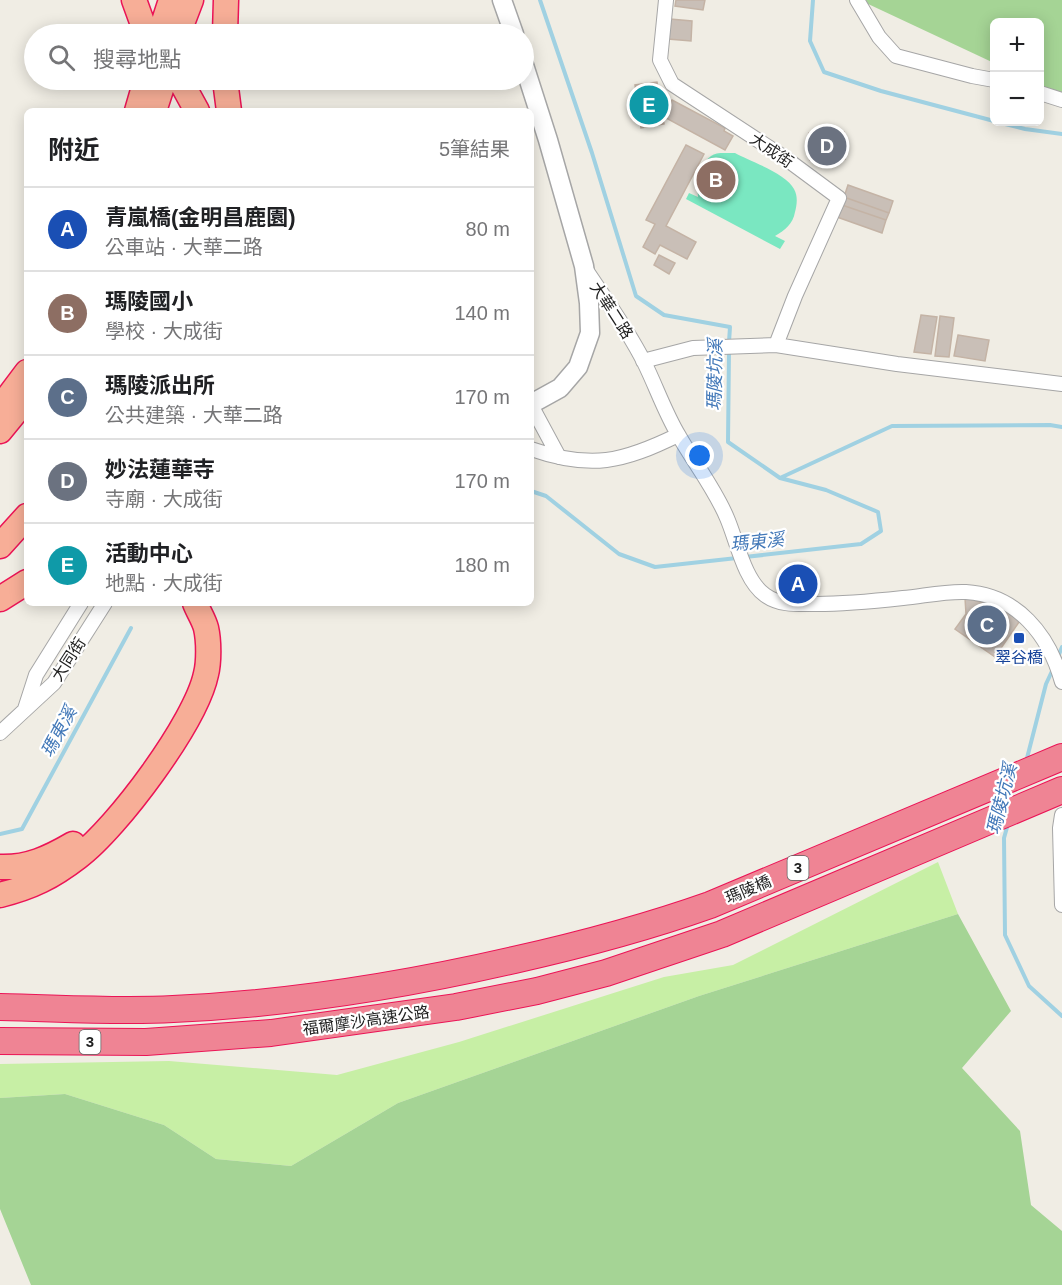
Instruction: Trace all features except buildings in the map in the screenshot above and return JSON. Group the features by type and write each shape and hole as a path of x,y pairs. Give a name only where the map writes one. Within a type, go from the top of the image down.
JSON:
{"highway":[{"path":"134,0 143,24"},
{"path":"163,24 171,0"},
{"path":"182,24 191,0"},
{"path":"225,24 226,0"},
{"path":"185,90 195,108"},
{"path":"226,90 229,108"},
{"path":"140,108 156,91"},
{"path":"0,408 24,376"},
{"path":"0,431 24,402"},
{"path":"0,546 24,519"},
{"path":"0,599 24,584"},
{"path":"0,867 25,866 48,858 73,844 101,816 151,748 187,688 193,650 190,630 182,606"},
{"path":"0,895 41,882 80,856 112,825 168,750 194,707 206,674 206,629 196,606"},
{"name":"瑪陵橋","path":"526,957 657,924 710,905 1062,757"},
{"name":"瑪陵橋","path":"722,934 1062,790"},
{"name":"福爾摩沙高速公路","path":"0,1041 180,1040 271,1033 456,1007 537,991 606,973 722,934"},
{"name":"福爾摩沙高速公路","path":"0,1007 172,1009 279,1001 354,992 450,975 526,957"}],"street":[{"path":"502,0 510,24"},
{"name":"大成街","path":"666,0 660,60 672,84 785,158 840,198 795,296 776,345"},
{"path":"857,0 879,37 896,56 990,79"},
{"name":"大華二路","path":"532,90 584,266 616,314 643,361 678,435 720,500 748,574 764,595 787,604 828,604 906,598 930,593 968,592 989,597 1007,603 1024,614 1047,644 1061,679"},
{"path":"1044,94 1062,100"},
{"path":"534,402 560,388 578,367 590,333 590,303 584,266"},
{"path":"643,361 693,348 776,345 1062,384"},
{"path":"534,410 559,457"},
{"path":"534,450 582,462 606,461 642,453 678,435"},
{"name":"大同街","path":"25,710 36,675 79,606"},
{"name":"大同街","path":"0,733 54,683 103,606"},
{"path":"1062,815 1062,905"}],"green space":[{"path":"864,0 1062,0 1062,96 1044,86 1044,18 990,18 990,61 866,3"},
{"path":"720,153 735,153 776,173 790,183 794,189 797,200 794,216 788,226 775,236 785,241 780,249 686,199 689,193 698,197 700,175 704,164 711,156"},
{"path":"938,862 958,914 699,996 398,1103 291,1166 216,1159 164,1125 65,1094 0,1098 0,1064 169,1061 337,1075 459,1042 664,977 733,965"},
{"path":"958,914 1011,1011 962,1068 1020,1131 1031,1205 1062,1231 1062,1285 31,1285 0,1209 0,1098 65,1094 164,1125 216,1159 291,1166 398,1103 699,996"}],"waterway":[{"name":"瑪陵坑溪","path":"540,0 592,153 636,296 664,315 730,327 729,342"},
{"path":"813,0 810,41 824,72 881,91 990,120"},
{"path":"1013,126 1062,134"},
{"name":"瑪陵坑溪","path":"729,350 728,442 780,478 892,426 1050,425 1062,427"},
{"name":"瑪東溪","path":"745,557 861,544 881,531 878,512 826,490 780,478"},
{"name":"瑪東溪","path":"534,492 546,496 619,554 655,567 737,558"},
{"name":"瑪東溪","path":"0,834 22,829 131,628"},
{"name":"瑪陵坑溪","path":"1057,659 1062,647"},
{"name":"瑪陵坑溪","path":"1026,762 1046,684 1053,669"},
{"name":"瑪陵坑溪","path":"1008,824 1004,838 1005,935 1029,986 1062,1016"}],"place":[{"name":"活動中心","path":"649,105"},
{"name":"妙法蓮華寺","path":"827,146"},
{"name":"瑪陵國小","path":"716,180"},
{"name":"青嵐橋(金明昌鹿園)","path":"798,584"},
{"name":"瑪陵派出所","path":"987,625"},
{"name":"翠谷橋","path":"1019,638"}]}
